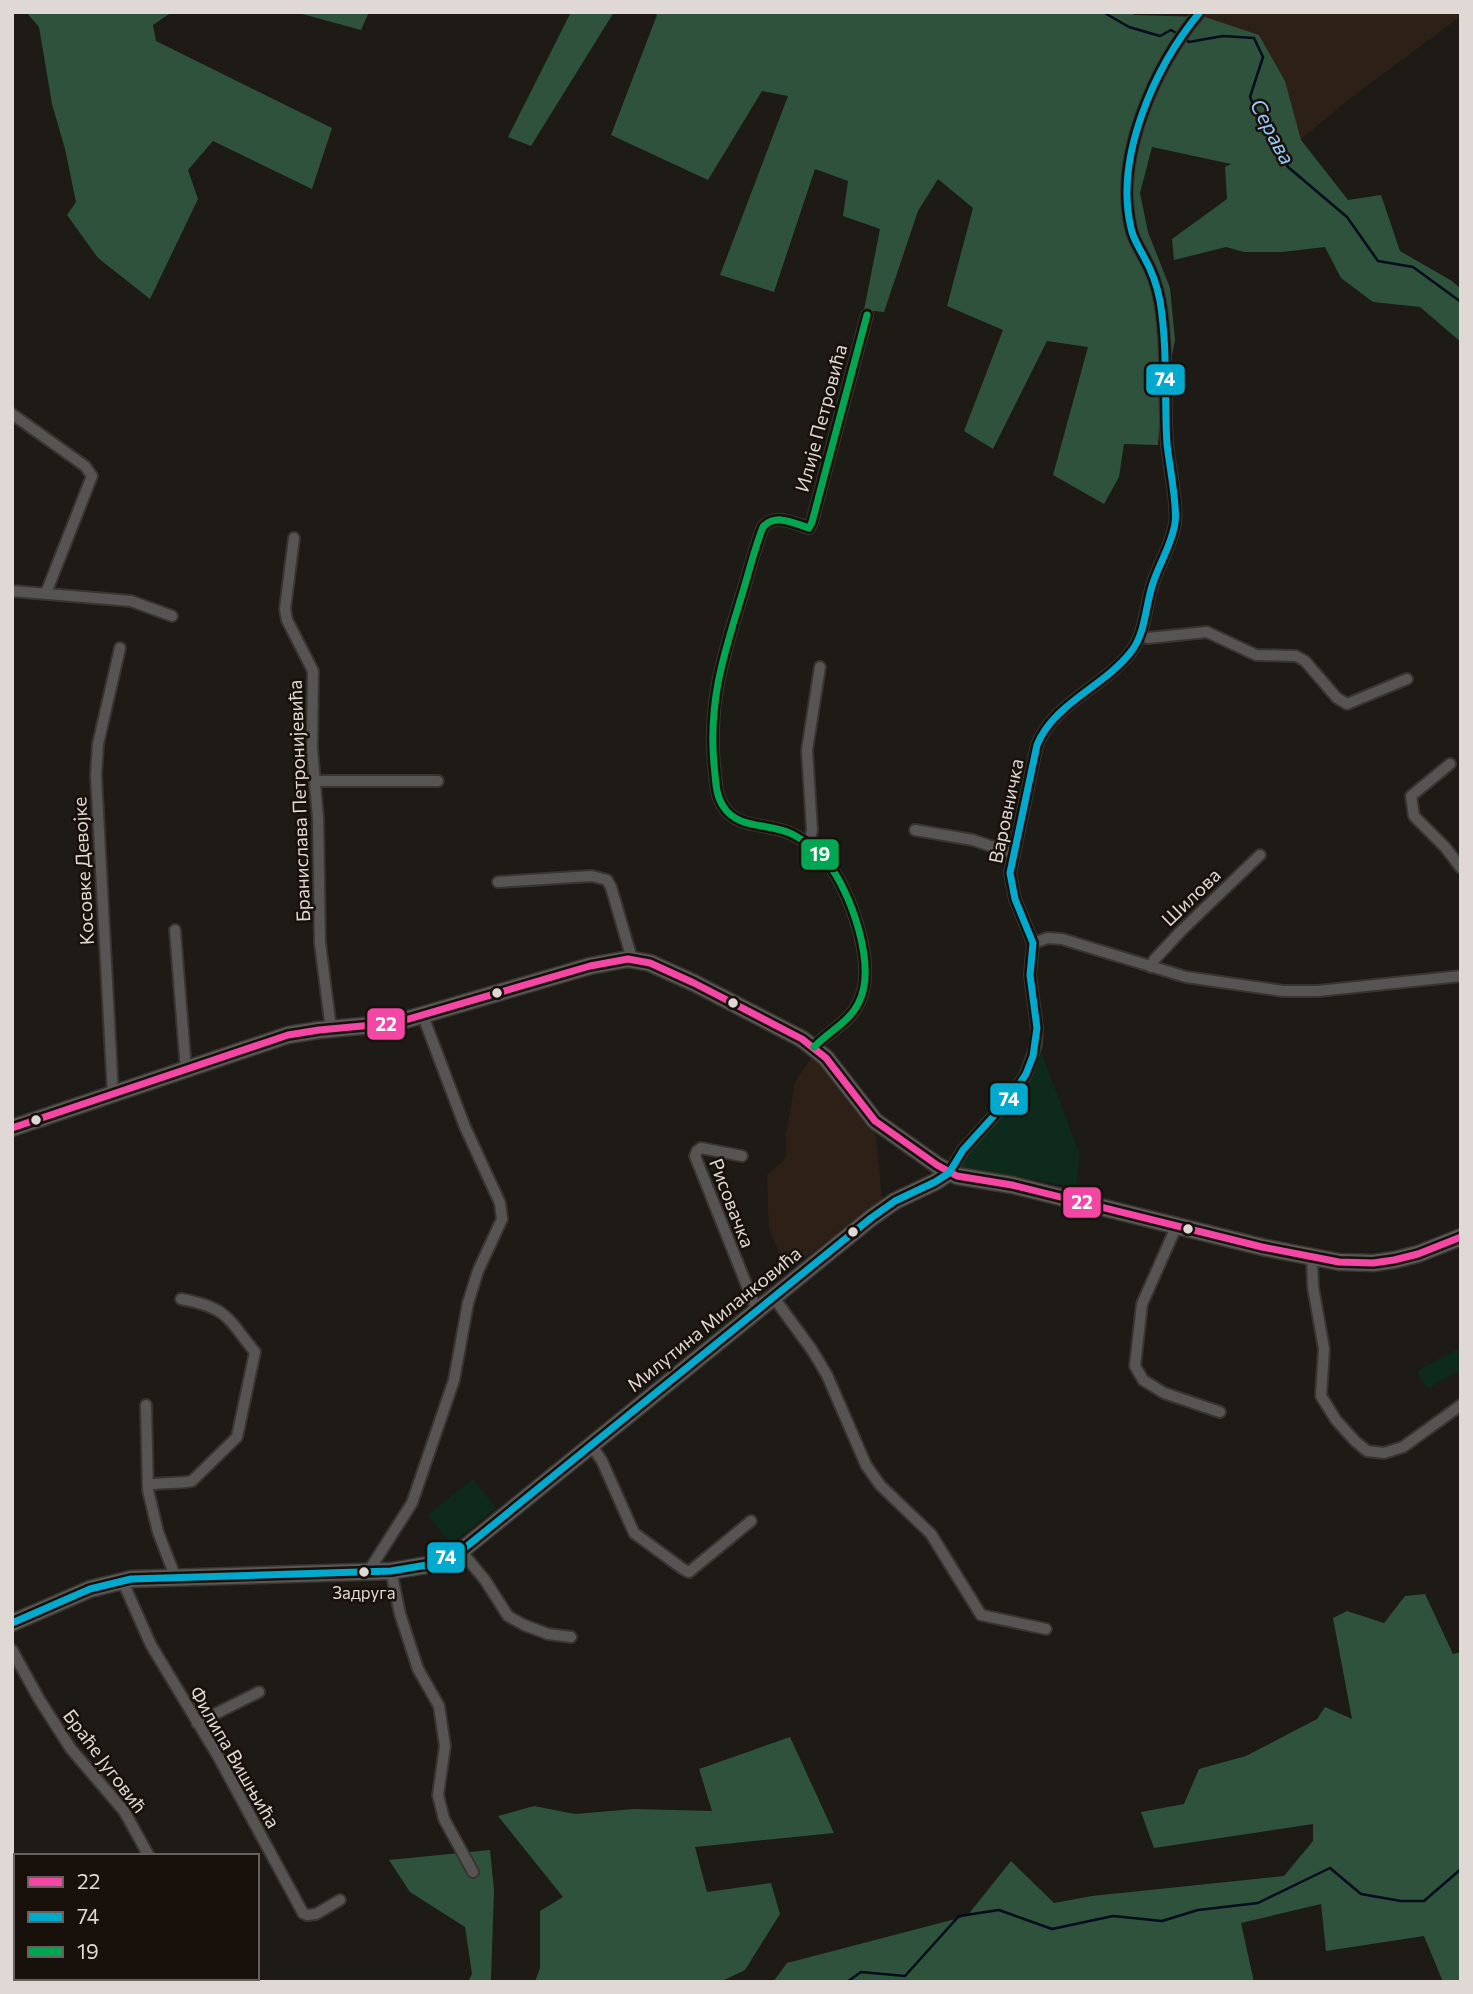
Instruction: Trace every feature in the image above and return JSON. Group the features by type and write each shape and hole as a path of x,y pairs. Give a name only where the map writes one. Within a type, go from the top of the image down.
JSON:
{"main road":[{"path":"12,1128 288,1035 388,1024 590,966 632,959 658,965 814,1046 875,1121 949,1173 1040,1191 1312,1258 1356,1263 1386,1261 1418,1254 1461,1237"},
{"name":"Милутина Миланковића","path":"12,1623 81,1592 122,1580 175,1576 391,1571 427,1565 461,1550 886,1207 949,1173"}],"street":[{"name":"Варовничка","path":"949,1173 963,1150 1010,1098 1026,1074 1033,1056 1037,1028 1030,975 1033,943 1013,893 1010,873 1037,746 1043,732 1055,718 1127,657 1140,636 1152,585 1175,522 1166,430 1165,339 1160,302 1151,269 1131,230 1127,203 1130,168 1152,86 1177,42 1200,12"},
{"name":"Илије Петровића","path":"814,1046 854,1012 862,995 866,973 859,934 844,889 827,862 809,844 782,828 739,821 729,815 722,805 717,792 713,751 713,710 719,670 763,527 771,520 777,519 809,528 812,522 867,315"},
{"path":"12,414 85,466 92,476 46,593"},
{"name":"Бранислава Петронијевића","path":"294,538 285,609 287,620 313,671 312,749 320,943 331,1029"},
{"path":"12,591 131,601 172,616"},
{"path":"1140,636 1147,638 1208,632 1256,654 1270,657 1297,656 1305,661 1337,698 1347,704 1407,679"},
{"name":"Косовке Девојке","path":"113,1095 96,775 97,744 120,648"},
{"path":"809,844 812,830 807,750 820,667"},
{"path":"1450,764 1410,796 1414,816 1445,847 1461,868"},
{"path":"315,781 438,781"},
{"path":"915,830 973,840 1014,855"},
{"name":"Шилова","path":"1151,967 1154,960 1182,930 1260,855"},
{"path":"498,881 592,876 607,880 632,959"},
{"path":"175,930 186,1070"},
{"path":"1033,943 1048,938 1062,939 1186,977 1283,991 1318,991 1461,976"},
{"path":"368,1572 412,1503 454,1380 468,1303 478,1271 502,1219 500,1203 465,1127 423,1016"},
{"name":"Рисовачка","path":"742,1156 702,1148 695,1156 757,1311"},
{"path":"1177,1226 1142,1304 1135,1366 1143,1380 1164,1393 1220,1412"},
{"path":"1312,1258 1313,1287 1324,1349 1321,1396 1336,1420 1355,1441 1374,1453 1403,1447 1461,1405"},
{"path":"774,1298 827,1375 866,1465 880,1485 931,1534 981,1615 1046,1629"},
{"path":"148,1485 192,1481 237,1437 256,1352 226,1314 203,1303 181,1299"},
{"path":"146,1405 148,1485 158,1532 175,1576"},
{"path":"592,1446 602,1461 634,1533 689,1572 751,1521"},
{"path":"461,1550 485,1580 508,1616 548,1633 571,1637"},
{"path":"391,1571 400,1614 418,1669 439,1706 445,1746 438,1795 444,1819 473,1872"},
{"name":"Филипа Вишњића","path":"122,1580 151,1645 219,1758 303,1913 307,1916 316,1914 340,1900"},
{"name":"Браће Југовић","path":"12,1650 38,1699 71,1749 124,1811 148,1854"},
{"path":"197,1723 258,1692"}],"shaded area":[{"path":"1208,12 1461,12 1461,16 1343,104 1300,140 1285,81 1259,35 1205,17"},
{"path":"813,1055 875,1128 882,1201 787,1271 769,1229 767,1175 786,1158 786,1134 795,1082"}],"green space":[{"path":"26,12 172,12 153,25 156,41 332,128 312,189 213,141 188,170 198,199 150,299 98,258 67,215 76,202 52,104 39,27"},
{"path":"295,12 369,12 361,30"},
{"path":"571,12 614,12 531,146 508,137"},
{"path":"654,12 1131,12 1134,15 1205,17 1259,35 1285,81 1301,140 1348,200 1381,195 1400,251 1461,289 1461,342 1420,307 1373,302 1341,278 1325,247 1282,252 1244,252 1226,247 1174,260 1172,239 1227,199 1225,167 1231,164 1152,147 1140,193 1148,232 1170,288 1175,340 1160,416 1158,445 1124,444 1119,477 1104,504 1053,475 1088,347 1047,341 993,449 964,431 1003,330 947,306 973,208 938,179 918,211 884,312 864,310 880,229 843,216 848,181 815,169 774,292 720,275 788,96 762,91 708,180 611,135 657,15"},
{"path":"1038,1043 1080,1155 1076,1187 958,1167 977,1138 1004,1112"},
{"path":"1457,1349 1461,1356 1461,1370 1427,1389 1417,1371"},
{"path":"473,1479 496,1508 451,1544 428,1515"},
{"path":"1425,1594 1453,1654 1461,1652 1461,1982 1443,1982 1424,1936 1326,1951 1321,1904 1241,1923 1254,1982 773,1982 787,1963 967,1916 1011,1861 1054,1903 1092,1896 1284,1876 1313,1841 1313,1824 1154,1848 1141,1812 1184,1804 1199,1769 1246,1756 1317,1719 1325,1707 1352,1719 1333,1618 1347,1611 1384,1623 1405,1596"},
{"path":"790,1737 834,1833 695,1847 707,1892 771,1883 780,1914 745,1970 720,1982 535,1982 540,1968 540,1911 563,1897 498,1816 534,1806 575,1814 634,1809 712,1811 699,1769"},
{"path":"490,1850 494,1890 491,1979 489,1982 468,1982 472,1974 465,1927 410,1892 389,1860"}],"waterway":[{"name":"Серава","path":"1103,12 1129,27 1160,36 1171,30 1178,34"},
{"name":"Серава","path":"1184,38 1189,42 1223,36 1254,38 1263,57 1250,97 1263,127 1288,167 1347,217 1378,261 1413,267 1461,302"},
{"path":"847,1982 861,1972 905,1976 959,1916 999,1910 1052,1929 1113,1916 1162,1921 1198,1910 1258,1903 1330,1868 1361,1894 1401,1901 1424,1901 1461,1869"}],"transit line":[{"name":"74","path":"12,1623 90,1589 131,1579 391,1571 427,1565 461,1551 871,1218 895,1201 949,1173 963,1150 1010,1098 1026,1074 1033,1056 1037,1028 1030,975 1033,943 1015,899 1010,873 1037,745 1054,718 1119,665 1135,645 1142,629 1153,583 1175,523 1167,444 1165,355 1159,295 1154,278 1132,232 1127,201 1128,172 1133,143 1154,85 1183,34 1200,12"},
{"name":"19","path":"814,1047 845,1021 859,1002 864,987 865,969 859,930 845,891 816,850 785,831 737,819 723,806 718,796 716,781 713,718 725,654 763,527 779,520 809,528 812,522 867,315"},
{"name":"22","path":"12,1128 288,1035 395,1023 590,966 628,959 650,963 694,983 802,1039 826,1058 875,1121 957,1176 1012,1185 1262,1247 1339,1262 1373,1263 1394,1260 1418,1254 1461,1237"}],"place":[{"name":"Задруга","path":"364,1572"}]}
